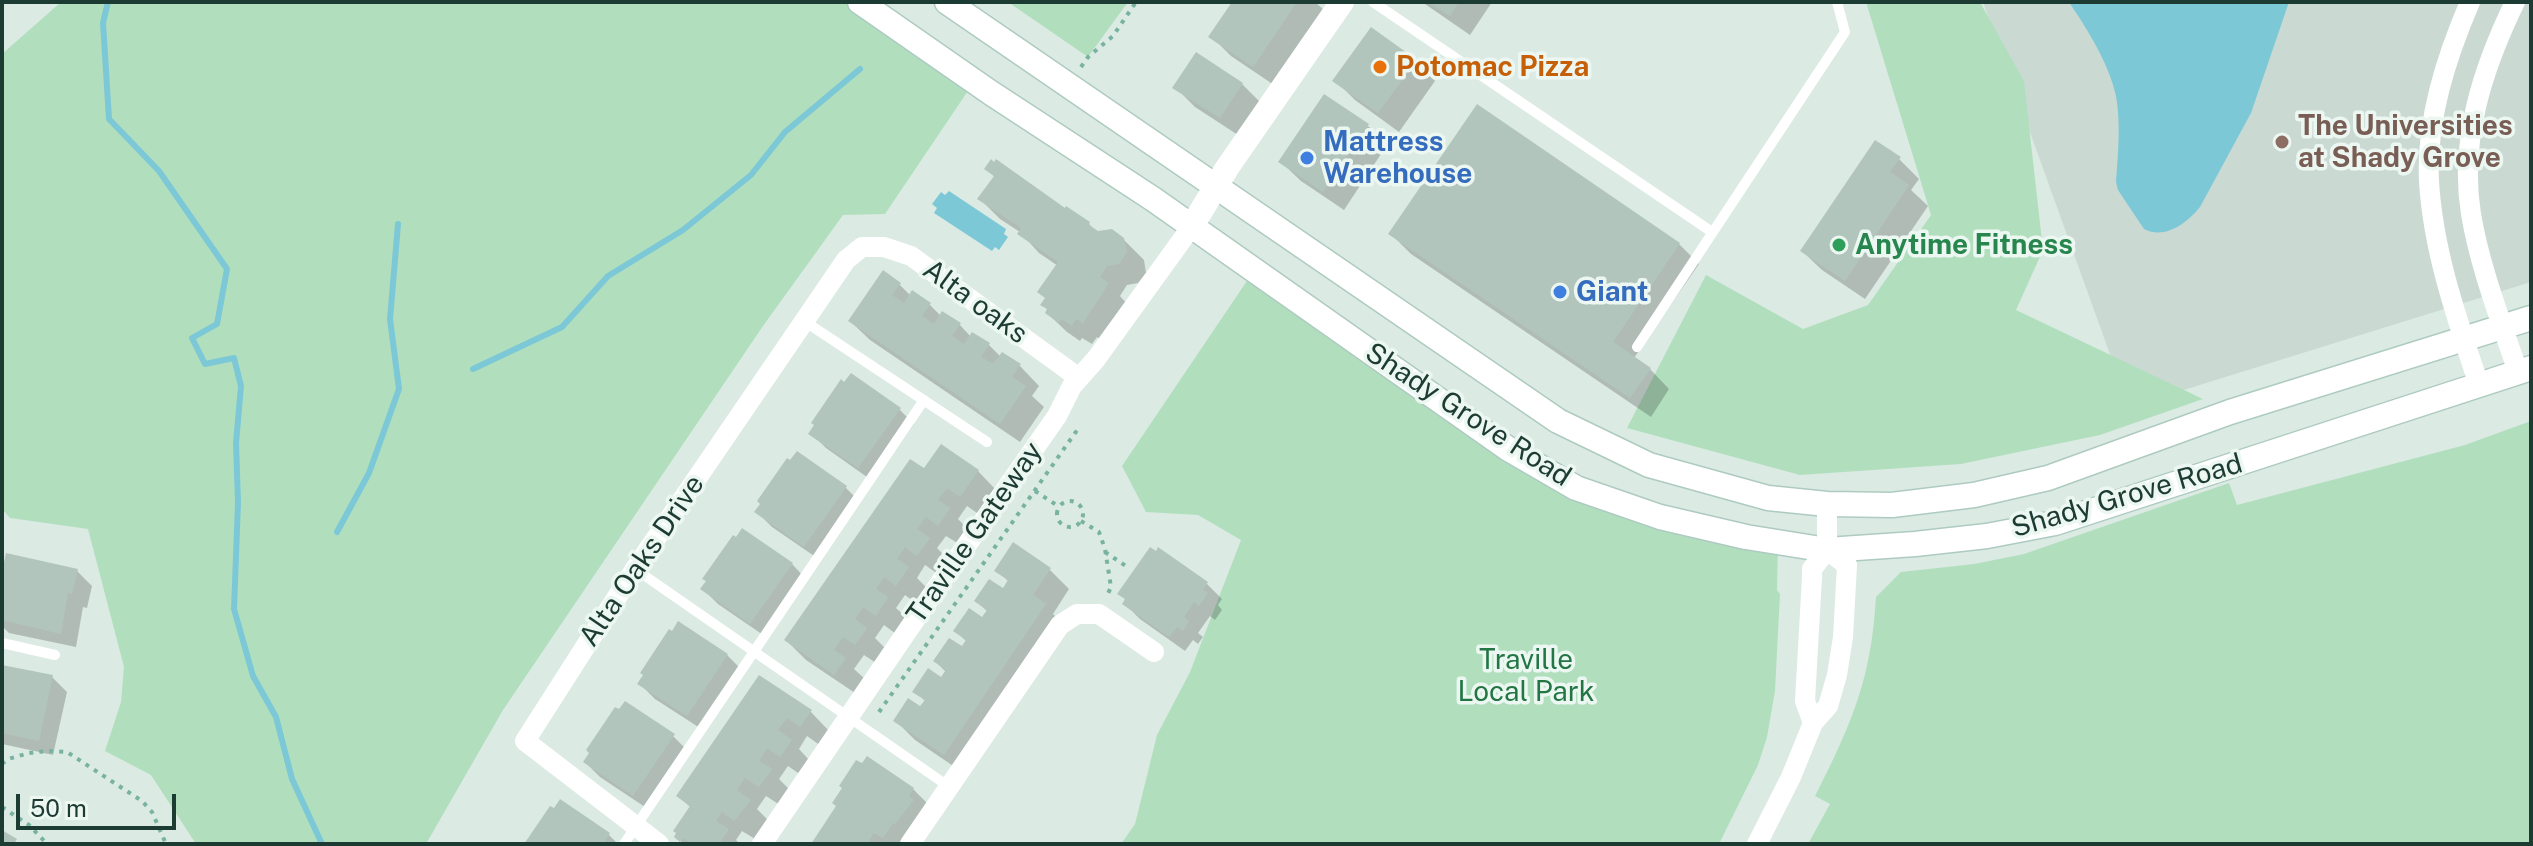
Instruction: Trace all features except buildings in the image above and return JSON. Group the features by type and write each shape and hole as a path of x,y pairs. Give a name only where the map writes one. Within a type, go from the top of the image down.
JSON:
{"main road":[{"name":"Shady Grove Road","path":"860,2 974,82 1192,226 1507,448 1576,488 1660,517 1746,537 1827,550 1987,536 2055,523 2525,370"},
{"name":"Shady Grove Road","path":"947,2 1558,421 1649,465 1768,498 1827,504 1892,505 1961,497 2048,478 2230,412 2531,318"},
{"path":"1192,226 1215,187 1342,2"}],"street":[{"path":"2470,2 2444,72 2435,110 2429,178 2438,248 2479,385"},
{"path":"2515,2 2481,82 2473,115 2469,169 2471,213 2481,258 2503,326 2525,370"},
{"name":"Traville Gateway","path":"762,844 1057,416 1072,386 1106,347 1192,226"},
{"name":"Alta oaks","path":"862,247 884,247 911,256 1079,378"},
{"name":"Alta Oaks Drive","path":"659,844 630,836 525,741 635,569 804,321 846,260 862,247"},
{"path":"1813,723 1805,701 1812,569 1827,550 1827,504"},
{"path":"1757,844 1791,777 1813,723 1828,706 1837,675 1843,637 1847,565 1827,550"},
{"path":"910,844 1060,625 1077,614 1099,614 1154,652"}],"lane":[{"path":"1373,2 1712,232"},
{"path":"1637,347 1845,32 1836,4"},
{"path":"804,321 987,442"},
{"path":"630,836 924,400"},
{"path":"635,569 948,786"},
{"path":"2,643 55,655"}],"path":[{"path":"1081,67 1113,36 1136,2"},
{"path":"876,716 1080,426"},
{"path":"1035,491 1058,506"},
{"path":"1066,501 1077,503 1083,513 1081,521 1073,527 1062,525 1056,515 1058,506 1066,501"},
{"path":"1081,521 1099,532 1105,552 1111,587 1099,614"},
{"path":"1105,552 1129,568"},
{"path":"2,764 29,753 67,752 142,801 152,812 166,844"},
{"path":"2,807 29,825 47,844"}],"shaded area":[{"name":"The Universities at Shady Grove","path":"1983,2 2531,2 2531,282 2129,407"}],"green space":[{"path":"61,2 860,2 974,82 885,214 843,215 763,326 503,710 426,844 196,844 151,775 105,751 121,702 124,667 88,529 10,518 2,509 2,54"},
{"path":"1008,2 1128,2 1088,57"},
{"path":"1866,2 1980,2 2024,81 2043,250 2016,310 2203,399 2100,435 1961,464 1800,475 1627,428 1706,275 1803,329 1868,305 1931,215"},
{"name":"Traville Local Park","path":"1255,269 1576,487 1778,544 1777,590 1780,594 1775,691 1767,737 1758,765 1719,844 1121,844 1135,824 1157,735 1190,672 1241,540 1198,515 1146,512 1122,466"},
{"path":"2531,421 2531,844 1808,844 1830,804 1815,796 1858,700 1870,653 1876,597 1901,572 1974,564 2024,554 2229,483 2237,505 2465,445"}],"water":[{"path":"2069,2 2289,2 2251,113 2200,207 2175,228 2160,232 2144,229 2118,190 2119,128 2113,84 2103,59"},
{"path":"949,191 1006,229 1004,234 1008,237 999,250 995,247 992,251 934,213 937,208 932,204 941,192 945,195"}],"waterway":[{"path":"108,2 103,23 109,119 159,171 227,269 217,324 192,338 205,364 234,358 241,386 236,443 238,502 234,609 253,676 276,717 292,779 322,844"},
{"path":"473,369 562,327 608,276 683,230 751,175 785,132 860,69"},
{"path":"337,532 369,473 399,389 390,319 398,224"}],"place":[{"name":"Potomac Pizza","path":"1380,67"},
{"name":"The Universities at Shady Grove","path":"2282,142"},
{"name":"Mattress Warehouse","path":"1307,158"},
{"name":"Anytime Fitness","path":"1839,245"},
{"name":"Giant","path":"1560,292"}]}
